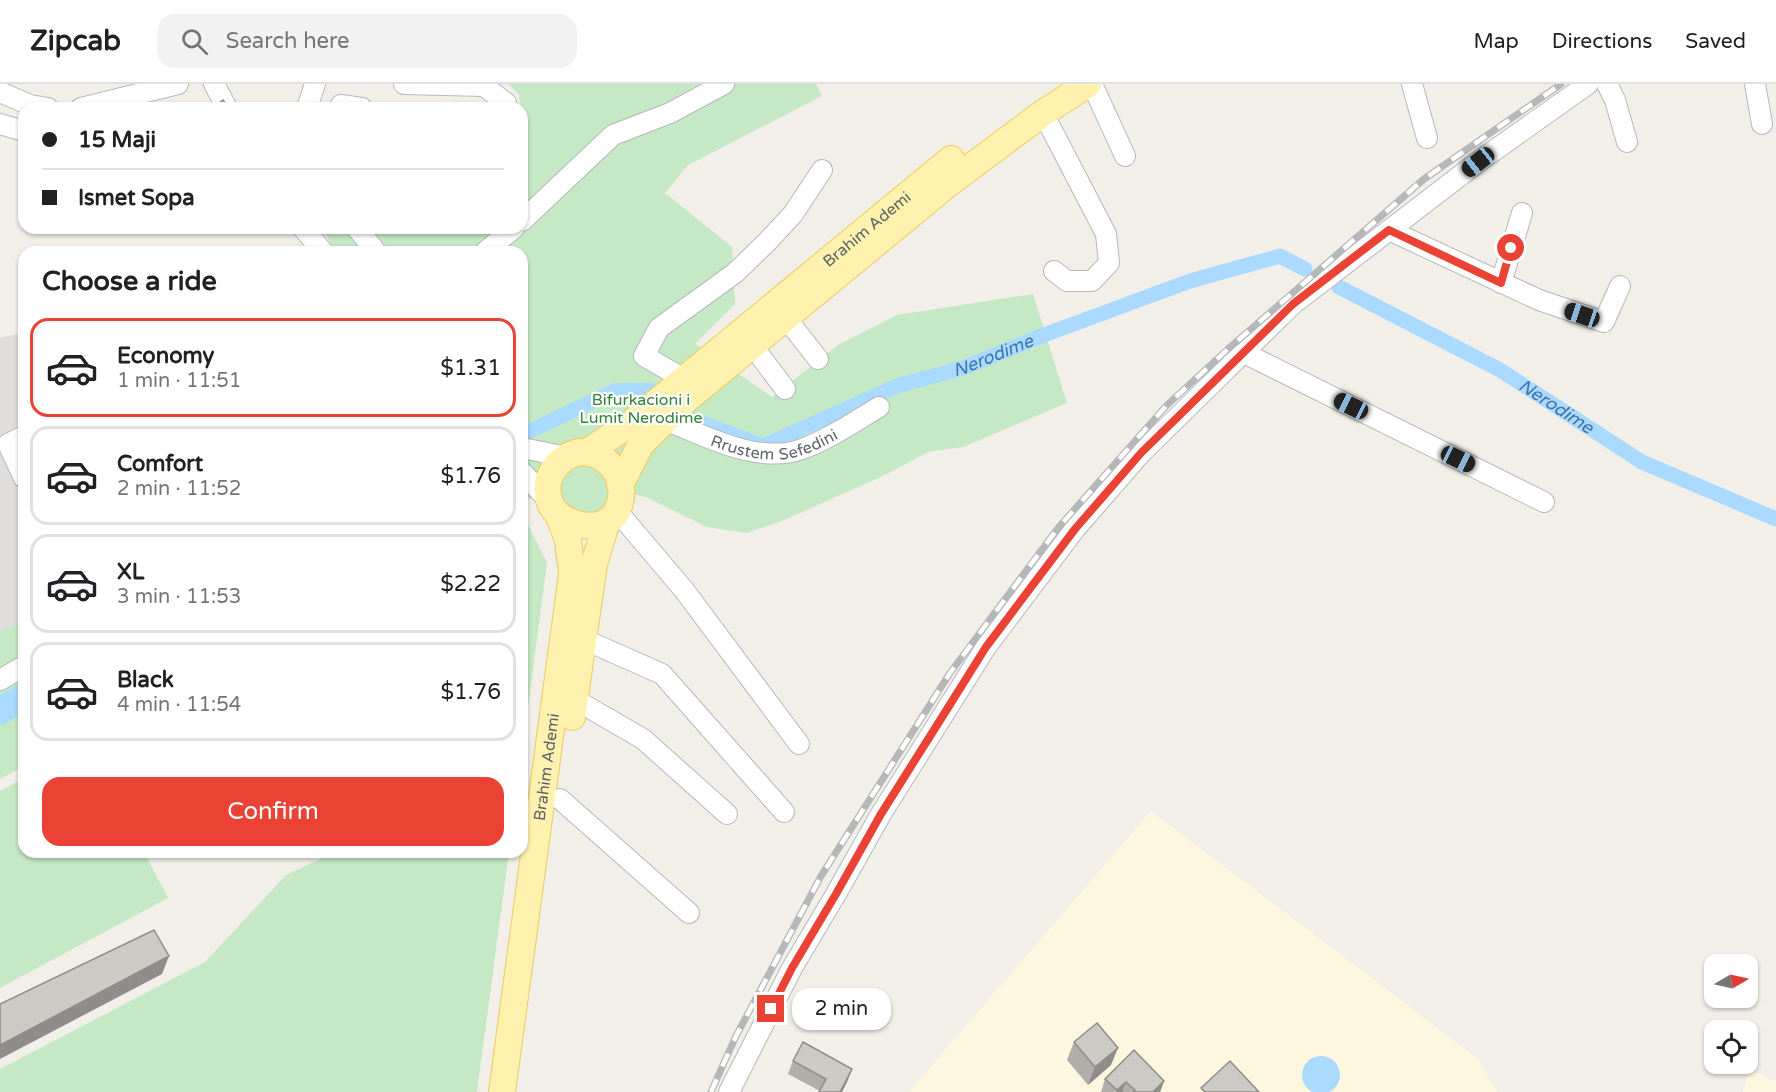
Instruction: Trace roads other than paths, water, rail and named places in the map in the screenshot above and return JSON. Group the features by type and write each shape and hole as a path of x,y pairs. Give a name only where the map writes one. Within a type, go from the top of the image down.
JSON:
{"main road":[{"name":"Brahim Ademi","path":"502,1092 571,585 572,558 568,540 554,508 550,476 577,454 630,424 934,172 1055,84"},
{"name":"Brahim Ademi","path":"520,1092 594,564 612,516 620,485 641,444 664,419 948,183 1042,113 1090,84"},
{"path":"577,454 606,459 613,467 620,485"},
{"path":"554,508 581,526 612,516"}],"street":[{"path":"105,102 178,84"},
{"path":"214,84 224,102"},
{"path":"309,102 315,84"},
{"path":"404,84 484,86 506,102"},
{"path":"528,215 613,135 670,113 724,84"},
{"path":"1090,84 1125,156"},
{"path":"1412,84 1427,138"},
{"path":"729,1092 792,968 881,814 986,647 1075,529 1141,453 1293,304 1478,162 1588,84"},
{"path":"1607,84 1615,100 1627,142"},
{"path":"1755,84 1762,124"},
{"path":"0,92 23,102"},
{"path":"1042,113 1106,234 1109,263 1092,281 1067,281 1054,271"},
{"path":"0,124 18,129"},
{"path":"684,379 644,356 659,328 735,273 793,214 822,170"},
{"path":"1501,283 1522,213"},
{"path":"1389,230 1539,300 1604,322 1620,286"},
{"path":"308,234 318,246"},
{"path":"362,234 371,246"},
{"path":"492,246 507,234"},
{"path":"786,318 818,359"},
{"path":"752,345 785,389"},
{"path":"1244,353 1544,502"},
{"name":"Rrustem Sefedini","path":"664,419 727,445 756,453 799,450 879,407"},
{"path":"18,439 8,444 18,465"},
{"path":"528,449 577,454"},
{"path":"528,479 554,508"},
{"path":"612,516 684,590 799,744"},
{"path":"583,639 662,674 784,812"},
{"path":"0,680 18,670"},
{"name":"Brahim Ademi","path":"574,699 643,740 727,814"},
{"name":"Brahim Ademi","path":"560,799 689,913"}],"water":[{"path":"1321,1056 1328,1058 1338,1068 1340,1075 1338,1082 1328,1092 1314,1092 1304,1082 1302,1075 1304,1068 1314,1058"}],"waterway":[{"name":"Nerodime","path":"683,416 763,446 897,386 963,368 1044,335 1190,281 1280,256 1305,269"},
{"name":"Nerodime","path":"1339,287 1500,370 1642,462 1776,519"},
{"name":"Nerodime","path":"528,432 614,391 650,390"},
{"name":"Nerodime","path":"0,711 18,700"}],"railway":[{"path":"711,1092 736,1036 821,876 950,673 1058,528 1167,405 1228,349 1424,179 1561,84"}],"park label":[{"name":"Bifurkacioni i Lumit Nerodime","path":"641,408"}]}
